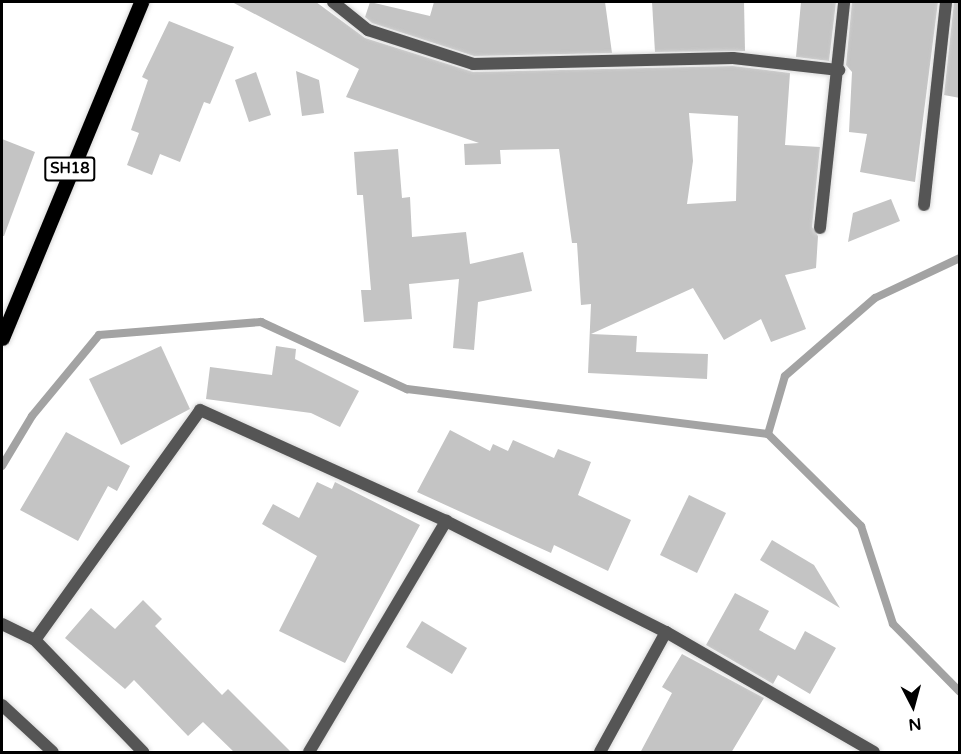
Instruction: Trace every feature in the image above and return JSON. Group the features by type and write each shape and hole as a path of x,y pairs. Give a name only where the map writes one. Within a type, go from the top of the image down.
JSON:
{"main road":[{"name":"SH18","path":"2,338 141,2"}],"street":[{"path":"333,2 368,30 473,64 733,58 839,70"},
{"path":"820,228 839,70 844,2"},
{"path":"924,205 946,2"},
{"path":"35,640 200,410 446,521 666,632 874,753"},
{"path":"309,753 446,521"},
{"path":"2,624 35,640 143,753"},
{"path":"600,753 666,632"},
{"path":"2,705 53,753"}],"building":[{"path":"232,2 316,2 365,38 473,72 733,66 790,73 785,145 820,147 812,227 818,236 816,268 785,275 806,329 771,342 761,319 724,340 693,288 591,334 637,336 636,352 708,354 707,379 588,373 591,304 581,305 577,243 572,243 559,149 500,150 501,164 465,165 464,144 479,143 346,97 359,69","holes":["689,113 738,116 736,201 687,204 693,161"]},
{"path":"370,2 430,16 434,2 605,2 612,53 474,56 372,23 365,17"},
{"path":"652,2 744,2 745,51 655,52"},
{"path":"801,2 836,2 829,61 796,57"},
{"path":"852,2 938,2 915,182 860,172 867,134 849,132 852,72 846,65"},
{"path":"954,2 960,2 960,98 944,95"},
{"path":"169,21 234,47 210,104 204,102 180,162 160,154 152,175 127,165 139,133 131,130 148,80 142,77"},
{"path":"296,71 319,80 324,113 302,116"},
{"path":"256,72 271,115 249,122 235,80"},
{"path":"2,139 35,152 4,236 2,236"},
{"path":"398,149 402,198 410,197 412,237 466,232 470,264 523,252 532,291 478,302 474,350 453,348 459,279 409,284 412,319 364,322 361,290 371,290 363,195 357,195 354,152"},
{"path":"891,199 900,221 848,242 853,213"},
{"path":"161,346 190,409 121,445 89,379"},
{"path":"276,346 296,349 295,359 359,391 340,427 311,413 206,399 210,367 272,375"},
{"path":"450,430 490,451 493,444 508,451 513,440 554,458 558,449 591,462 578,495 631,520 608,571 554,545 551,553 417,492"},
{"path":"66,432 130,466 117,491 108,486 78,541 20,510"},
{"path":"317,482 332,489 335,482 420,525 345,663 279,631 317,556 262,524 273,504 299,518"},
{"path":"689,495 726,513 697,573 660,555"},
{"path":"772,540 814,565 840,608 760,560"},
{"path":"735,593 769,611 759,630 795,650 805,631 836,648 810,694 778,675 773,684 706,645"},
{"path":"143,600 162,619 155,626 222,695 228,689 292,753 235,753 203,722 188,736 134,680 125,689 65,638 91,608 115,629"},
{"path":"422,621 467,648 452,674 406,647"},
{"path":"682,654 764,698 731,753 640,753 672,693 662,687"}],"waterway":[{"path":"768,434 785,376 875,298 960,258"},
{"path":"2,466 32,416 99,335 261,322 407,389 768,434 861,526 893,624 960,692"}]}
